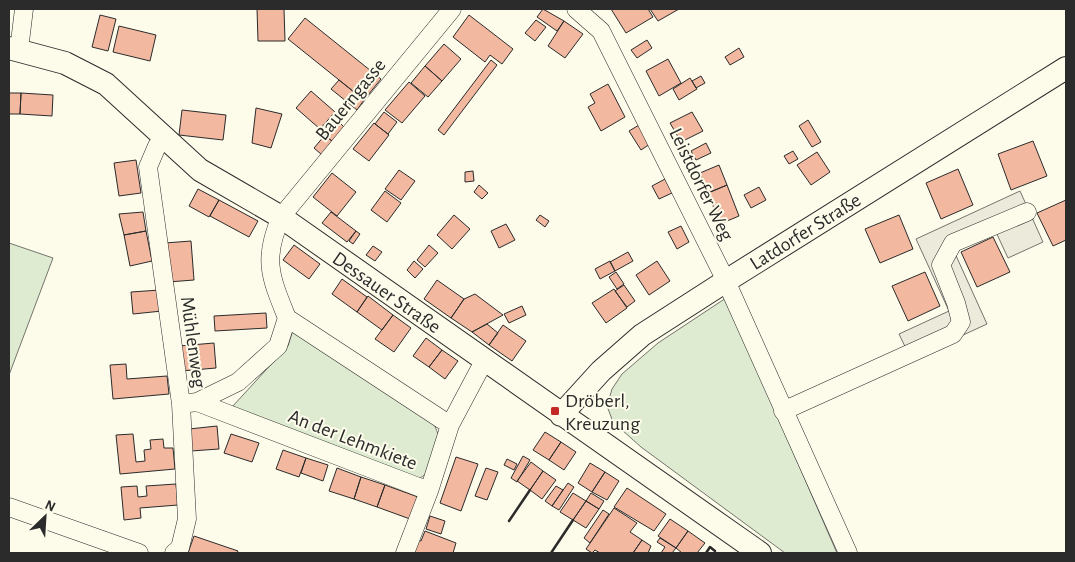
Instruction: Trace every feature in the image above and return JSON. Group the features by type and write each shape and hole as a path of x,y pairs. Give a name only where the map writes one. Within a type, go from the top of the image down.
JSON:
{"main road":[{"name":"Dessauer Straße","path":"14,49 65,63 106,84 200,170 281,217 760,553"},
{"name":"Latdorfer Straße","path":"561,415 601,371 642,336 726,280 1066,68"}],"street":[{"path":"14,49 24,9"},
{"name":"Bauerngasse","path":"281,217 452,9"},
{"name":"Leistdorfer Weg","path":"576,9 602,31 726,280 848,553"},
{"name":"Mühlenweg","path":"164,139 157,146 148,167 189,403 187,519 180,548 174,553"},
{"path":"783,411 953,334 961,322 956,303 941,265 953,243 1027,212"},
{"path":"281,217 270,254 271,278 287,318 450,424"},
{"path":"189,403 238,382 278,346 287,318"},
{"name":"An der Lehmkiete","path":"189,403 429,491 450,424 484,361"},
{"path":"405,553 429,491"},
{"path":"9,507 139,553"}],"green space":[{"path":"9,243 53,258 9,375"},
{"path":"726,298 837,553 785,553 641,447 613,422 607,406 612,389 622,374 658,343"},
{"path":"293,330 434,424 439,438 438,448 435,460 425,474 415,480 232,407 288,346"}],"shaded area":[{"path":"1020,191 1043,242 1008,258 995,230 953,249 987,324 911,359 899,334 949,311 916,239"}],"building":[{"path":"257,9 284,9 285,41 258,41"},
{"path":"543,9 564,21 557,31 537,17"},
{"path":"611,9 648,9 653,17 626,33"},
{"path":"650,9 679,9 658,21"},
{"path":"100,15 116,19 108,51 92,47"},
{"path":"469,15 513,49 502,64 490,55 485,62 453,37"},
{"path":"305,18 381,79 364,100 288,39"},
{"path":"536,20 546,27 535,41 525,33"},
{"path":"564,21 583,34 565,58 548,46"},
{"path":"119,26 156,35 150,61 113,52"},
{"path":"647,40 652,48 637,58 631,50"},
{"path":"444,44 461,59 442,81 425,66"},
{"path":"739,48 744,57 730,65 725,57"},
{"path":"668,59 681,83 659,96 646,71"},
{"path":"491,60 497,65 444,135 438,130"},
{"path":"425,66 442,81 428,97 411,83"},
{"path":"701,76 705,83 696,88 692,81"},
{"path":"690,78 697,89 679,100 673,89"},
{"path":"339,80 364,100 357,110 331,89"},
{"path":"409,82 425,96 402,123 385,110"},
{"path":"608,84 625,117 601,131 588,107 595,103 590,94"},
{"path":"311,91 335,112 320,129 296,108"},
{"path":"9,93 21,93 20,114 9,114"},
{"path":"21,93 53,95 52,116 20,114"},
{"path":"256,108 282,114 271,148 252,143"},
{"path":"182,110 226,115 223,140 179,135"},
{"path":"384,112 397,122 388,134 375,124"},
{"path":"692,112 703,131 681,142 670,123"},
{"path":"808,120 821,142 812,147 799,126"},
{"path":"338,121 345,128 333,142 325,135"},
{"path":"374,123 389,135 369,161 353,149"},
{"path":"639,125 650,144 641,150 629,131"},
{"path":"325,135 333,142 322,155 314,148"},
{"path":"1033,141 1047,176 1011,190 998,154"},
{"path":"706,143 711,153 696,160 691,151"},
{"path":"793,151 798,159 789,164 784,156"},
{"path":"817,152 830,172 811,185 797,165"},
{"path":"136,160 141,193 119,196 114,163"},
{"path":"719,165 727,185 708,193 700,173"},
{"path":"958,169 973,205 941,219 926,183"},
{"path":"399,170 415,181 401,200 385,189"},
{"path":"473,171 474,181 465,182 465,172"},
{"path":"332,173 356,192 337,216 313,197"},
{"path":"665,179 672,193 659,199 652,186"},
{"path":"479,185 488,193 482,199 474,192"},
{"path":"727,185 739,216 720,224 708,193"},
{"path":"759,187 766,200 751,208 744,195"},
{"path":"198,189 219,200 209,217 189,206"},
{"path":"385,191 401,203 387,222 371,210"},
{"path":"219,200 258,221 249,237 210,216"},
{"path":"1066,200 1066,240 1053,246 1037,213"},
{"path":"143,212 146,231 124,235 119,214"},
{"path":"331,212 356,231 347,242 322,223"},
{"path":"454,215 470,229 452,249 437,235"},
{"path":"540,215 549,221 545,227 536,220"},
{"path":"899,215 913,249 880,263 865,229"},
{"path":"506,224 515,240 499,248 491,231"},
{"path":"681,226 689,242 677,249 668,232"},
{"path":"146,231 152,261 130,266 124,235"},
{"path":"356,231 360,234 353,244 349,241"},
{"path":"993,237 1010,272 977,287 961,252"},
{"path":"191,241 194,280 168,282 165,243"},
{"path":"294,245 320,264 309,279 283,260"},
{"path":"429,245 438,253 425,267 417,260"},
{"path":"373,246 382,252 375,261 366,255"},
{"path":"628,252 633,261 615,271 610,262"},
{"path":"414,261 423,269 415,278 407,270"},
{"path":"610,261 615,271 600,279 595,269"},
{"path":"657,261 670,281 649,295 636,275"},
{"path":"616,272 624,284 617,289 609,277"},
{"path":"925,272 940,306 908,321 892,286"},
{"path":"342,279 367,297 357,312 332,294"},
{"path":"437,280 464,299 451,318 424,299"},
{"path":"624,285 635,301 627,307 615,291"},
{"path":"614,289 627,308 606,323 592,303"},
{"path":"160,290 162,311 133,314 131,292"},
{"path":"475,294 503,315 472,332 451,318 464,299"},
{"path":"368,296 393,315 382,330 357,312"},
{"path":"522,306 526,315 509,323 504,314"},
{"path":"266,313 267,328 215,331 214,316"},
{"path":"393,315 411,328 394,352 375,339"},
{"path":"487,324 498,333 489,345 472,332"},
{"path":"503,325 526,341 512,361 489,345"},
{"path":"426,338 442,350 429,367 413,356"},
{"path":"214,343 216,368 181,371 179,346"},
{"path":"442,350 458,361 445,379 429,367"},
{"path":"126,364 127,379 167,376 169,394 113,399 110,365"},
{"path":"217,426 219,449 191,451 189,429"},
{"path":"545,432 561,442 549,460 533,450"},
{"path":"133,434 136,462 145,461 144,450 151,449 150,440 163,439 164,448 173,448 175,469 120,474 116,435"},
{"path":"231,434 259,443 252,462 224,453"},
{"path":"561,442 576,452 564,470 549,460"},
{"path":"283,450 306,458 299,477 276,469"},
{"path":"523,456 530,460 517,482 511,478"},
{"path":"456,457 478,464 461,511 440,503"},
{"path":"306,458 328,465 323,481 301,473"},
{"path":"507,459 517,464 514,470 504,465"},
{"path":"531,462 543,471 530,490 517,481"},
{"path":"590,463 605,472 592,492 578,483"},
{"path":"337,468 361,477 354,499 329,491"},
{"path":"486,468 498,472 487,500 475,496"},
{"path":"543,471 556,480 542,499 530,490"},
{"path":"605,472 619,481 607,500 592,492"},
{"path":"361,477 385,485 377,507 354,499"},
{"path":"568,483 574,487 559,510 552,506"},
{"path":"176,484 178,505 140,508 141,518 124,520 121,487 137,486 138,497 147,496 146,486"},
{"path":"385,485 418,497 410,519 377,507"},
{"path":"556,486 563,490 552,506 545,501"},
{"path":"627,488 666,514 654,531 614,507"},
{"path":"573,493 586,501 573,520 560,512"},
{"path":"591,493 604,501 599,509 586,501"},
{"path":"586,501 599,509 586,528 573,520"},
{"path":"614,508 637,523 630,532 642,540 633,553 600,553 595,550 592,553 586,549"},
{"path":"603,510 609,514 590,543 584,538"},
{"path":"430,516 445,521 441,534 426,529"},
{"path":"670,519 688,531 676,548 658,536"},
{"path":"425,531 456,543 453,553 413,553 418,540 421,541"},
{"path":"688,531 705,543 697,553 682,553 676,548"},
{"path":"194,536 238,551 237,553 188,553"},
{"path":"660,538 676,548 672,553 661,553 665,547 657,542"},
{"path":"642,540 651,546 648,553 633,553"}],"wall":[{"path":"509,521 530,490"},
{"path":"551,553 573,520"},
{"path":"706,553 710,547 715,551"}],"place":[{"name":"Dröberl, Kreuzung","path":"555,411"}]}
